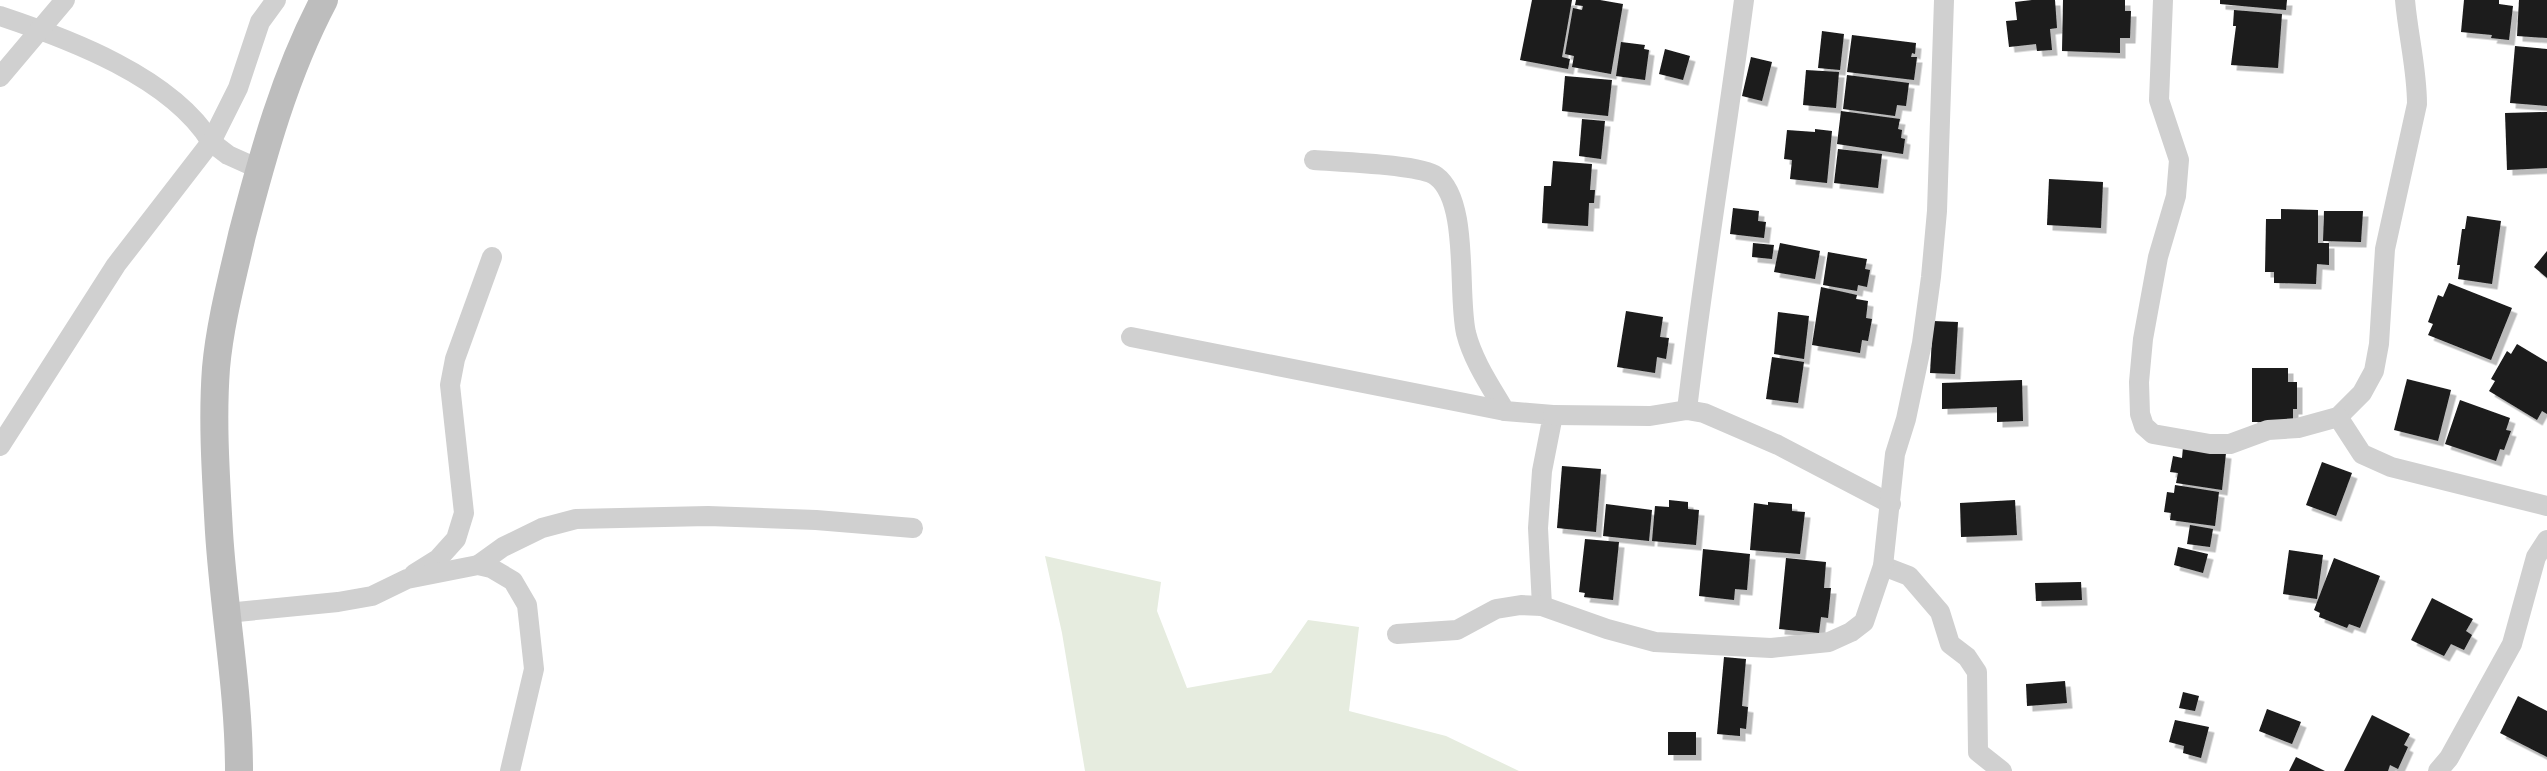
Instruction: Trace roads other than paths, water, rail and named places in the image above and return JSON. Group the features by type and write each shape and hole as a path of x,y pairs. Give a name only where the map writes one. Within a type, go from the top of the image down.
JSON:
{"street":[{"path":"0,77 65,0"},
{"path":"239,771 239,729 219,532 215,424 216,369 227,298 259,169 291,68 324,0"},
{"path":"1686,410 1744,0"},
{"path":"1397,634 1457,630 1496,609 1521,605 1542,606 1607,629 1655,642 1771,648 1829,642 1851,632 1864,622 1883,566 1895,454 1906,418 1922,343 1931,277 1937,211 1944,0"},
{"path":"2163,0 2163,59 2159,100 2179,160 2176,196 2158,257 2143,339 2139,382 2140,414 2144,426 2153,434 2210,444 2230,444 2268,430 2298,428 2338,417 2362,393 2374,371 2379,344 2385,249 2417,104 2417,84 2408,36 2405,0"},
{"path":"0,446 116,265 211,142 238,88 260,22 274,1"},
{"path":"0,16 80,44 137,75 175,102 202,126 211,142 228,155 259,169"},
{"path":"1314,160 1409,169 1434,174 1449,187 1457,212 1466,333 1479,366 1505,411"},
{"path":"227,613 315,605 372,596 407,579 438,559 456,539 464,513 450,385 455,359 492,257"},
{"path":"1131,337 1505,411 1553,415 1650,417 1686,410 1704,413 1778,445 1891,504"},
{"path":"1542,606 1538,528 1542,471 1553,415"},
{"path":"2338,417 2362,454 2391,467 2547,506"},
{"path":"478,565 503,547 542,528 576,519 708,516 816,520 913,528"},
{"path":"2438,771 2449,758 2512,644 2536,557 2547,540"},
{"path":"407,579 478,565 491,568 513,581 526,605 534,669 510,771"},
{"path":"1883,566 1909,576 1940,612 1950,644 1967,657 1977,672 1978,752 2002,771"}]}
